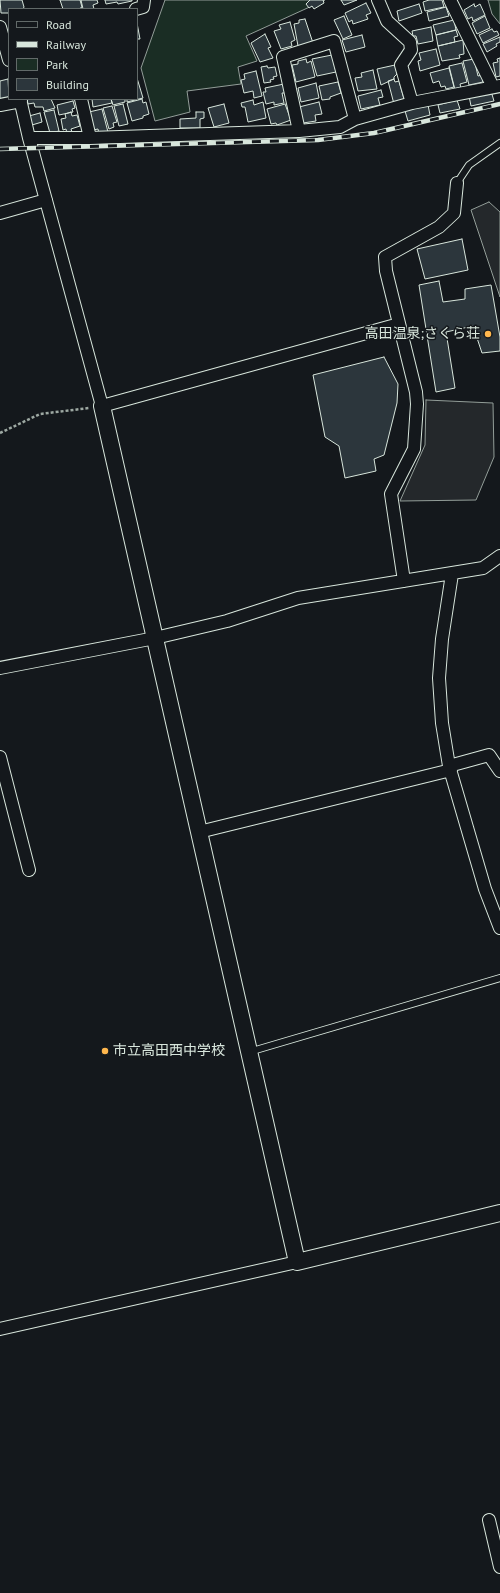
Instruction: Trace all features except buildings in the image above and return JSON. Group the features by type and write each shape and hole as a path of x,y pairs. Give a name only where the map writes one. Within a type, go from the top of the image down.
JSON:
{"street":[{"path":"138,8 143,7 144,0"},
{"path":"378,0 387,21 410,42 412,50 401,65 412,103"},
{"path":"29,138 90,138 299,131 340,127 355,119 412,103 497,86 450,0"},
{"path":"0,27 2,44 8,58"},
{"path":"299,131 284,57 334,41 355,119"},
{"path":"0,105 20,100 102,406 297,1262"},
{"path":"81,100 90,138"},
{"path":"404,581 391,494 414,449 417,404 416,392 386,271 385,257 439,227 454,213 457,183"},
{"path":"0,213 46,200"},
{"path":"102,406 399,324"},
{"path":"0,668 155,638 227,621 298,598 483,568 500,556"},
{"path":"452,574 442,639 439,678 442,723 450,768 485,889 500,928"},
{"path":"199,832 450,768 490,755 500,772"},
{"path":"0,758 29,870"},
{"path":"0,1328 297,1262 500,1213"},
{"path":"489,1520 500,1567"}],"lane":[{"path":"457,183 470,165 500,143"},
{"path":"249,1052 500,978"}],"path":[{"path":"0,433 40,414 102,406"}],"green space":[{"path":"165,0 325,0 246,36 257,61 238,67 241,84 187,91 190,112 155,121 141,68"},
{"path":"488,0 500,0 500,24 492,14"}],"shaded area":[{"path":"489,202 500,212 500,297 471,210"},
{"path":"426,400 493,403 494,457 476,500 400,501 425,445"}],"railway":[{"path":"0,149 318,140 374,133 500,104"}],"place":[{"name":"高田温泉;さくら荘","path":"488,334"},
{"name":"市立高田西中学校","path":"105,1051"}]}
